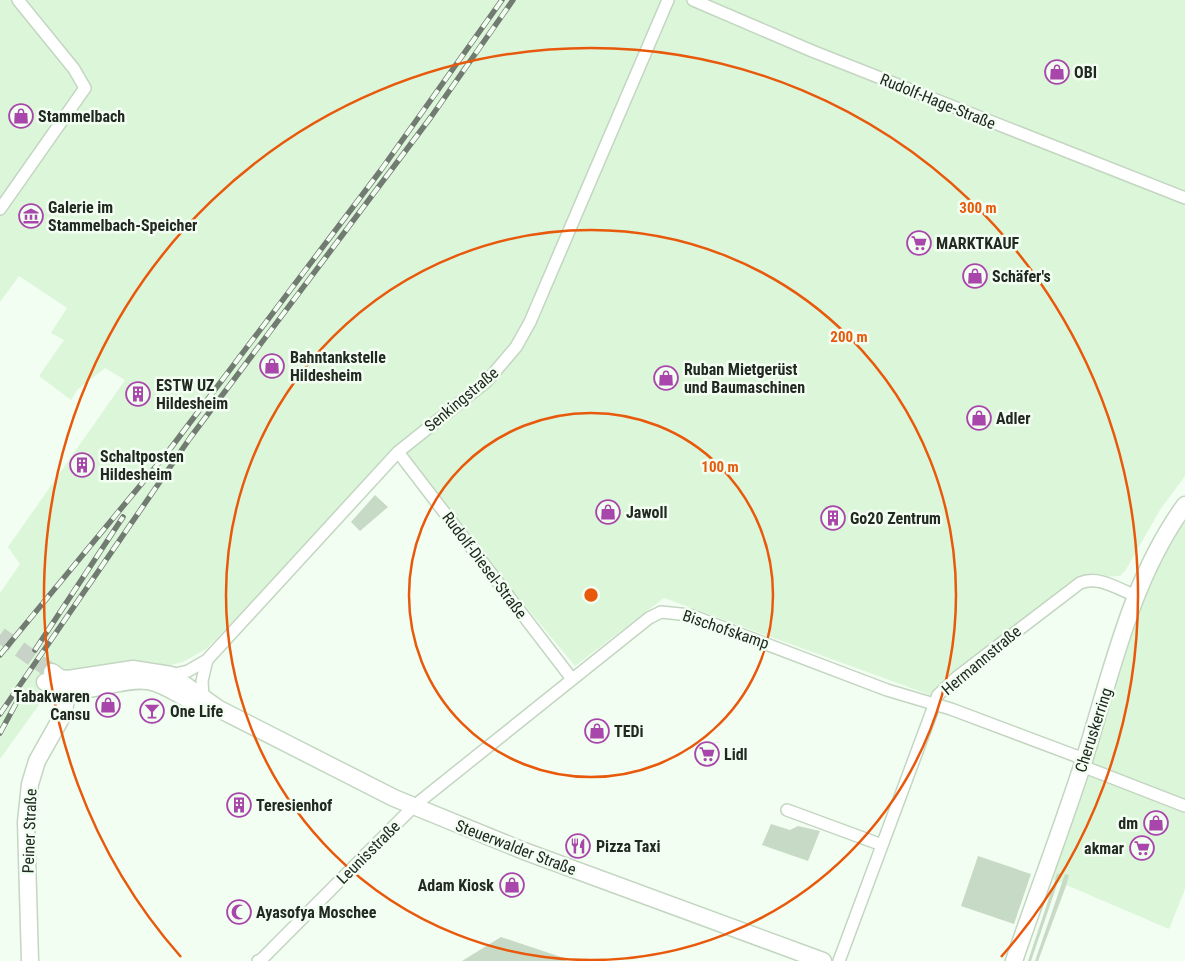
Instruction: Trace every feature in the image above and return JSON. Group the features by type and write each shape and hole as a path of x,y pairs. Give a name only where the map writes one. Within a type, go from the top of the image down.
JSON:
{"street":[{"path":"0,209 85,88 74,69 18,0"},
{"name":"Senkingstraße","path":"171,675 188,671 207,660 398,452 487,381 516,347 530,322 668,0"},
{"name":"Rudolf-Hage-Straße","path":"693,0 821,55 1185,198"},
{"name":"Rudolf-Diesel-Straße","path":"398,452 572,679"},
{"name":"Cheruskerring","path":"1014,961 1083,762 1136,596 1166,532 1185,505"},
{"name":"Hermannstraße","path":"839,961 941,691 1080,582 1099,581 1136,596"},
{"name":"Bischofskamp","path":"414,806 649,618 661,612 673,611 690,615 935,706 951,709 1083,762 1185,806"},
{"path":"203,696 202,681 207,660"},
{"name":"Steuerwalder Straße","path":"68,685 133,669 171,675 219,709 414,806 524,851 823,961"},
{"path":"48,677 68,685"},
{"name":"Steuerwalder Straße","path":"68,685 94,688 135,681 149,682 202,706 219,709"},
{"name":"Peiner Straße","path":"30,961 26,822 30,784 37,761 64,712 68,685"},
{"name":"Leunisstraße","path":"260,961 414,806"},
{"path":"787,810 882,846"}],"shaded area":[{"path":"0,0 1185,0 1185,476 1160,510 1125,571 1120,576 1089,578 933,696 664,598 575,666 398,453 206,649 183,662 158,668 59,677 0,759 0,593 20,564 8,547 125,380 105,368 78,389 71,400 39,376 64,340 51,333 67,308 19,276 0,302"},
{"path":"375,495 388,507 360,531 351,522"},
{"path":"1185,521 1185,889 1169,929 1043,875 1132,614 1169,539"},
{"path":"771,824 790,830 798,826 820,831 808,861 762,845"},
{"path":"978,856 1031,874 1014,924 961,906"},
{"path":"1061,873 1031,961 1028,961 1057,874"},
{"path":"1065,874 1069,875 1066,886 1038,961 1035,961"},
{"path":"501,937 567,959 565,961 462,961"}],"tunnel":[{"path":"0,635 52,672"}],"railway":[{"path":"0,655 167,453 381,170 502,0"},
{"path":"0,714 190,438 431,117 513,0"},
{"path":"35,650 123,517"},
{"path":"0,733 19,698"}],"place":[{"name":"OBI","path":"1057,72"},
{"name":"Stammelbach","path":"21,116"},
{"name":"Galerie im Stammelbach-Speicher","path":"31,216"},
{"name":"MARKTKAUF","path":"919,243"},
{"name":"Schäfer's","path":"975,276"},
{"name":"Bahntankstelle Hildesheim","path":"272,366"},
{"name":"Ruban Mietgerüst und Baumaschinen","path":"666,378"},
{"name":"ESTW UZ Hildesheim","path":"138,394"},
{"name":"Adler","path":"979,418"},
{"name":"Schaltposten Hildesheim","path":"82,465"},
{"name":"Jawoll","path":"608,512"},
{"name":"Go20 Zentrum","path":"833,518"},
{"name":"Tabakwaren Cansu","path":"108,705"},
{"name":"One Life","path":"152,711"},
{"name":"TEDi","path":"597,731"},
{"name":"Lidl","path":"707,754"},
{"name":"Teresienhof","path":"239,805"},
{"name":"dm","path":"1156,823"},
{"name":"Pizza Taxi","path":"578,846"},
{"name":"akmar","path":"1142,848"},
{"name":"Adam Kiosk","path":"512,885"},
{"name":"Ayasofya Moschee","path":"239,912"}]}
